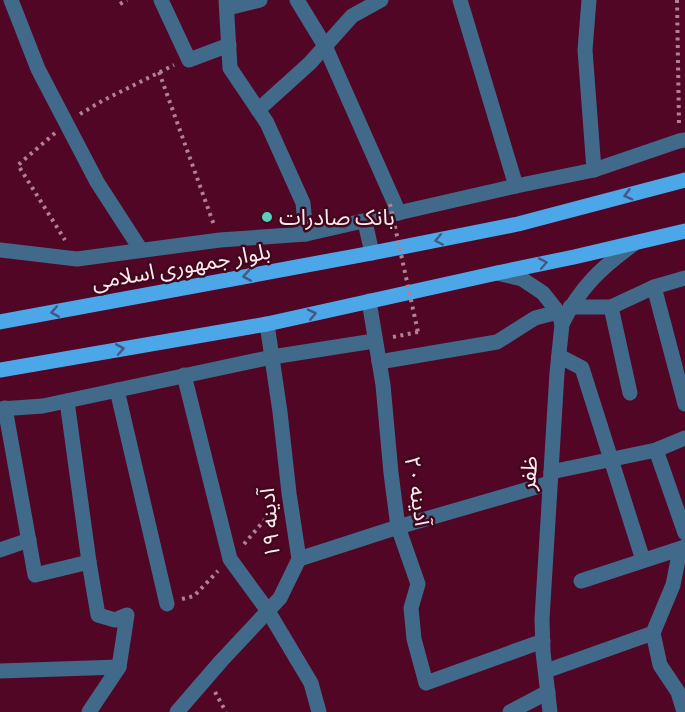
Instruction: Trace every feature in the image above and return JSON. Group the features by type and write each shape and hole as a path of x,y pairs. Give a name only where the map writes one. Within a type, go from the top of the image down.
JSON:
{"main road":[{"name":"بلوار جمهوری اسلامی","path":"0,322 518,224 685,180"},
{"path":"0,370 267,324 685,231"}],"street":[{"path":"11,0 38,69 66,123 97,182 141,250"},
{"path":"161,0 189,60 229,45"},
{"path":"260,0 227,4 230,68 267,123 303,203 306,234"},
{"path":"297,0 325,46 395,209"},
{"path":"258,110 310,63 352,16 381,0"},
{"path":"460,0 516,186"},
{"path":"589,0 585,50 594,170"},
{"path":"0,250 77,259 220,240 306,234 365,222 395,209 594,170 682,141"},
{"path":"365,222 372,253"},
{"path":"563,314 608,263 636,242"},
{"path":"497,273 522,279 543,293 563,314"},
{"path":"379,362 497,342 535,318 611,307 654,287 685,278"},
{"path":"654,287 685,404"},
{"name":"آدینه ۲۰","path":"369,301 383,385 398,527 418,584 411,608 414,639 426,683 543,641"},
{"path":"611,307 630,393"},
{"name":"ظفر","path":"550,712 542,619 563,314"},
{"name":"آدینه ۱۹","path":"177,712 280,597 299,559 267,324"},
{"path":"89,562 35,575 3,409 43,406 272,357 374,341"},
{"path":"559,356 582,368 644,560"},
{"path":"184,375 230,559 268,611 311,683 319,712"},
{"path":"117,390 167,604"},
{"path":"67,401 98,615 115,620 127,615 119,667 89,712"},
{"path":"299,559 612,459 656,450 685,438"},
{"path":"656,450 685,533"},
{"path":"0,550 29,540"},
{"path":"581,581 685,549"},
{"path":"684,712 678,692 660,666 653,633 673,585 678,560 685,549"},
{"path":"546,671 653,633"},
{"path":"0,671 119,667"},
{"path":"510,712 548,692"}],"path":[{"path":"120,4 127,0"},
{"path":"677,0 682,141"},
{"path":"77,259 18,165 66,123 102,100 189,60"},
{"path":"159,72 220,240"},
{"path":"395,209 418,332 398,336"}],"place":[{"name":"بانک صادرات","path":"267,217"}]}
